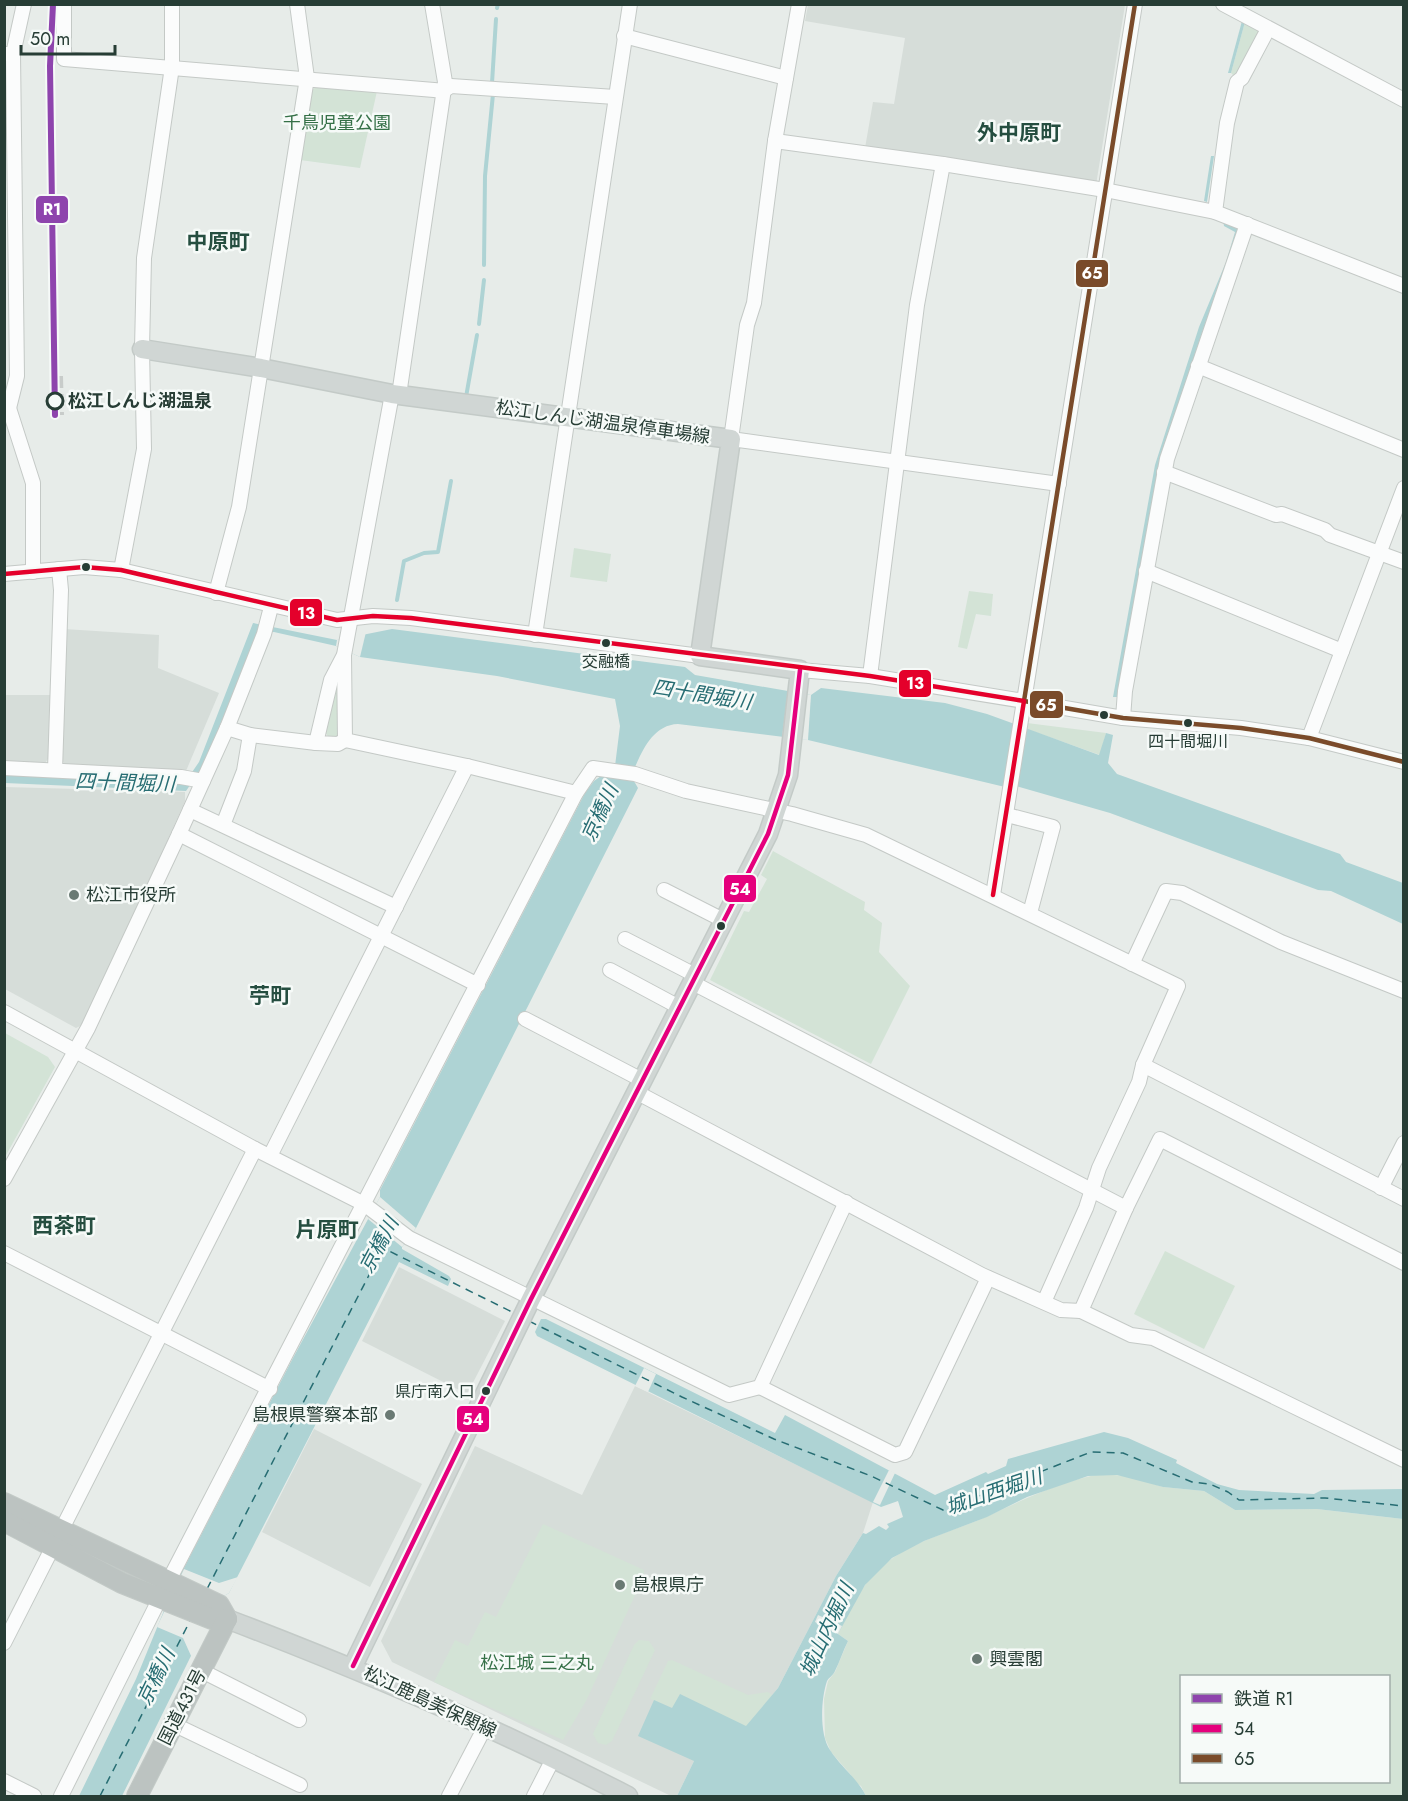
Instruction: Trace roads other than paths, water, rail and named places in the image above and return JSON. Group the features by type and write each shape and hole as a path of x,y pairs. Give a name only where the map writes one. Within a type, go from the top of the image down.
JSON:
{"highway":[{"path":"4,1503 58,1540"},
{"path":"4,1521 58,1540 219,1614"},
{"name":"国道431号","path":"144,1794 173,1724 200,1670 219,1614"}],"main road":[{"name":"松江しんじ湖温泉停車場線","path":"142,349 261,368 396,395 731,439 700,656"},
{"path":"353,1666 529,1304 778,812 794,740 800,669 700,656"},
{"name":"松江鹿島美保関線","path":"219,1614 353,1666 553,1759 628,1797"}],"street":[{"path":"24,4 9,54 17,376 7,402 33,483 33,572"},
{"path":"64,4 64,59 443,90 451,86 615,97"},
{"path":"121,570 144,449 142,349 144,258 172,67 172,4"},
{"path":"216,593 239,507 307,78 297,4"},
{"path":"345,741 344,655 396,395 443,90 444,73 432,4"},
{"path":"535,635 630,4"},
{"path":"799,4 775,141 754,303 747,326 731,439 896,464 1059,484"},
{"path":"993,895 1011,794 1135,4"},
{"path":"1223,4 1404,100"},
{"path":"1215,212 1227,123 1237,82 1242,78 1268,29"},
{"path":"624,36 786,78"},
{"path":"775,141 943,164 1105,190 1215,212 1404,286"},
{"path":"870,676 917,305 943,164"},
{"path":"1123,718 1125,691 1164,472 1247,224"},
{"path":"1198,366 1404,450"},
{"path":"1164,472 1276,515 1282,514 1325,530 1330,535 1404,562"},
{"path":"1309,738 1378,554 1399,510 1404,488"},
{"path":"55,770 61,590 59,569"},
{"path":"4,574 59,569 121,570 216,593 268,621 350,620 373,616 411,618 700,656"},
{"path":"1146,571 1342,651"},
{"path":"4,1179 76,1050 179,834 200,780 227,728 268,621"},
{"path":"316,743 331,681 344,655"},
{"path":"800,669 870,676 1123,718 1309,738 1404,762"},
{"path":"227,728 250,735 316,743 338,744 345,741 467,766 576,793"},
{"path":"223,825 243,771 250,735"},
{"path":"270,1156 467,766"},
{"path":"4,768 181,777 200,780"},
{"path":"62,1797 576,793 593,768 635,774 686,791 866,835 1178,986 1044,1302"},
{"path":"190,810 396,907"},
{"path":"1007,815 1053,827 1030,913"},
{"path":"179,834 478,985"},
{"path":"664,890 723,920"},
{"path":"1132,964 1166,891 1182,893 1281,942 1404,991"},
{"path":"625,939 693,979 1126,1208"},
{"path":"609,970 679,1007"},
{"path":"4,1012 255,1149 367,1205 409,1238 529,1304 729,1395 760,1386 895,1455 905,1452 988,1278"},
{"path":"525,1019 846,1202 988,1278 1061,1310 1082,1311 1131,1335 1153,1338 1404,1460"},
{"path":"1143,1065 1404,1199"},
{"path":"1082,1311 1126,1208 1160,1139 1404,1263"},
{"path":"1381,1188 1404,1143"},
{"path":"4,1643 255,1149"},
{"path":"760,1386 846,1202"},
{"path":"4,1253 270,1389"},
{"path":"200,1670 299,1720"},
{"path":"173,1724 300,1785"},
{"path":"449,1797 485,1727"},
{"path":"534,1797 553,1759"},
{"path":"4,1781 34,1797"}],"water":[{"path":"1242,21 1245,22 1231,73 1228,73"},
{"path":"1211,156 1214,156 1207,202 1204,201"},
{"path":"1223,220 1238,226 1241,232 1191,376 1120,697 1113,697 1155,465 1199,327 1226,262 1235,232 1224,226"},
{"name":"京橋川","path":"253,623 337,640 392,629 685,667 695,675 811,695 821,688 945,703 987,714 1099,755 1106,733 1113,735 1108,763 1117,774 1340,854 1346,862 1403,883 1403,924 1331,891 1318,890 1110,813 1016,786 1005,787 808,740 678,724 661,729 648,742 639,759 631,776 638,788 416,1228 402,1247 449,1276 451,1279 448,1286 399,1262 229,1593 219,1599 122,1796 79,1796 136,1679 172,1591 380,1197 380,1190 585,793 594,781 615,766 620,726 615,699 497,676 360,657 336,646 274,632 260,633 204,765 186,791 5,783 5,773 186,781 199,762"},
{"path":"541,1319 546,1319 775,1433 785,1415 935,1495 986,1472 988,1474 1006,1466 1008,1459 1104,1432 1128,1438 1177,1460 1176,1463 1217,1484 1239,1490 1314,1494 1322,1490 1403,1489 1403,1519 1317,1509 1235,1510 1204,1491 1163,1487 1117,1475 1088,1476 1027,1497 987,1517 924,1541 892,1558 865,1585 838,1634 848,1641 825,1688 822,1706 824,1735 830,1750 866,1796 677,1796 694,1761 638,1736 654,1700 672,1708 680,1694 746,1726 778,1688 836,1576 863,1533 866,1534 879,1526 886,1530 889,1527 887,1524 903,1517 898,1501 881,1507 537,1336 535,1332"}],"waterway":[{"path":"497,8 498,4"},
{"path":"492,83 496,19"},
{"path":"484,265 485,176 493,94"},
{"path":"479,324 484,280"},
{"path":"466,397 477,335"},
{"path":"397,600 404,561 424,553 438,552 451,481"}],"railway":[{"path":"61,376 62,415"}],"rail line":[{"name":"R1","path":"53,4 50,66 55,415"}],"place":[{"name":"松江しんじ湖温泉","path":"55,401"},
{"name":"交融橋","path":"606,643"},
{"name":"四十間堀川","path":"1188,723"},
{"name":"松江市役所","path":"74,895"},
{"name":"県庁南入口","path":"486,1391"},
{"name":"島根県警察本部","path":"390,1415"},
{"name":"島根県庁","path":"620,1585"},
{"name":"興雲閣","path":"977,1659"}],"district":[{"name":"外中原町","path":"1019,133"},
{"name":"中原町","path":"218,242"},
{"name":"苧町","path":"270,996"},
{"name":"西茶町","path":"64,1226"},
{"name":"片原町","path":"327,1230"}],"park label":[{"name":"千鳥児童公園","path":"337,123"},
{"name":"松江城 三之丸","path":"537,1663"}],"water label":[{"name":"城山西堀川","path":"994,1492"},
{"name":"城山内堀川","path":"827,1630"}]}
